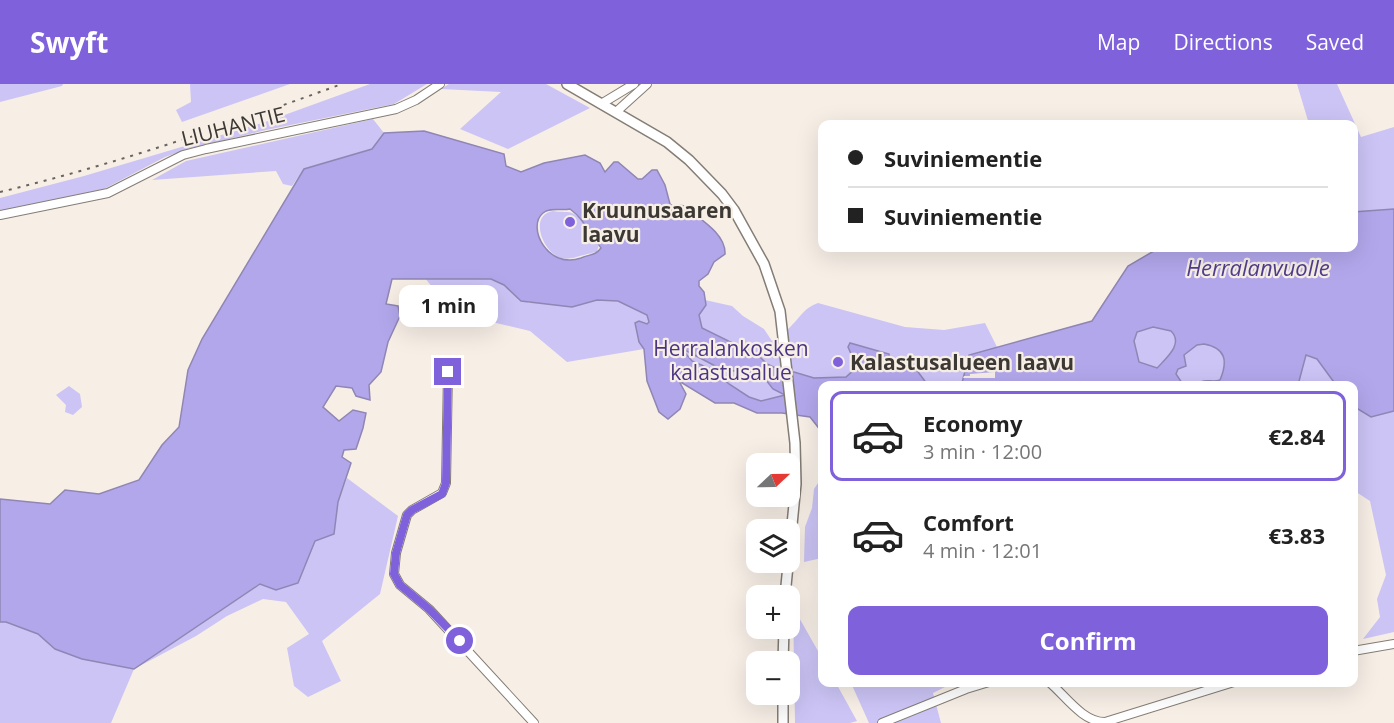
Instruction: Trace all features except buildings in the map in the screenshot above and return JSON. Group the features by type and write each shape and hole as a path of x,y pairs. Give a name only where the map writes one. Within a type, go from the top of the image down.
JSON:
{"street":[{"name":"LIUHANTIE","path":"0,215 108,193 183,155 206,148 396,109 416,100 440,84"},
{"path":"567,84 667,142 689,160 734,210 750,236 773,286 780,311 786,350 795,443 796,484 786,585"},
{"path":"601,104 634,84"},
{"path":"615,112 647,84"},
{"path":"448,372 446,483 442,494 407,515 396,553 394,574 400,585 437,617 534,723"},
{"path":"1358,650 1394,644"},
{"path":"882,723 973,687"},
{"path":"1054,687 1088,718 1098,722 1217,687"},
{"path":"783,705 783,723"}],"green space":[{"path":"0,84 63,84 0,102"},
{"path":"190,84 290,84 182,122 176,110 191,102"},
{"path":"370,84 427,84 394,104 266,130 188,149 165,157 104,189 0,211 0,198 84,176 265,122"},
{"path":"449,84 546,84 590,108 508,149 460,129 501,92 441,89"},
{"path":"1297,84 1337,84 1353,120 1308,120"},
{"path":"373,119 384,133 372,149 304,169 292,186 283,184 276,171 152,180 186,161"},
{"path":"1394,127 1394,209 1358,212 1358,130 1361,137"},
{"path":"553,211 571,213 580,218 591,239 599,245 597,251 570,258 554,255 544,242 540,226 545,214"},
{"path":"424,277 491,279 504,285 529,303 556,305 597,300 618,301 647,315 649,323 639,342 644,349 567,362 530,331 496,323 473,304 457,317"},
{"name":"Herralankosken kalastusalue","path":"705,300 732,306 764,329 772,341 788,329 806,310 818,303 905,327 944,330 985,323 997,347 1000,381 818,381 818,429 810,417 782,413 757,413 734,403 715,403 682,381 678,381 674,341 706,305"},
{"path":"1153,327 1171,331 1176,341 1172,351 1156,368 1139,362 1134,341 1137,332"},
{"path":"1204,343 1211,345 1221,352 1224,367 1220,380 1181,381 1176,374 1178,369 1186,365 1184,355 1197,345"},
{"path":"1305,355 1317,358 1333,381 1299,381"},
{"path":"69,386 80,394 82,407 73,415 65,412 66,405 56,395"},
{"path":"1358,409 1371,417 1394,411 1394,632 1363,639 1380,617 1377,599 1386,575 1370,501 1358,493"},
{"path":"347,478 398,516 380,594 322,641 341,681 308,697 294,686 287,648 309,634 286,602 263,599 227,616 196,636 134,669 261,584 276,590 298,583 315,541 334,534 338,502"},
{"path":"818,483 818,559 804,562 805,527 812,508 814,489"},
{"path":"800,619 818,651 818,687 838,687 857,721 795,723 795,705 800,705 800,651 794,651 794,639 800,639"},
{"path":"0,622 6,622 38,634 55,649 82,659 134,669 111,723 0,723"},
{"path":"853,687 945,687 933,693 941,723 869,723"}],"water":[{"path":"424,131 504,154 506,166 521,172 544,163 585,155 600,163 605,172 614,162 618,162 638,179 642,179 652,170 657,170 665,185 670,204 684,206 716,233 724,246 725,254 714,262 708,274 699,281 706,305 699,315 702,328 759,356 767,364 784,372 794,372 814,378 846,377 857,367 848,347 850,343 889,354 890,361 897,363 902,360 910,361 925,381 818,381 818,427 810,417 782,413 757,413 734,403 715,403 679,381 686,394 680,409 668,419 659,412 647,381 644,349 639,342 635,323 639,321 647,324 649,322 647,315 618,301 597,300 572,307 521,301 504,285 491,279 392,279 386,304 398,306 400,316 388,342 381,372 369,385 370,400 356,396 352,388 336,386 323,407 339,421 353,410 366,413 356,449 344,450 342,457 351,463 338,502 334,534 315,541 298,583 276,590 260,584 134,669 82,659 55,649 38,634 6,622 0,622 0,499 50,504 65,490 99,494 139,480 162,445 179,427 188,370 202,339 304,169 372,149 384,133","holes":["570,209 580,218 601,248 592,254 569,260 550,253 543,245 537,228 538,219 543,213","681,348 719,368 760,376 773,389 785,395 761,401 749,397 729,384 715,371 692,361"]},
{"name":"Herralanvuolle","path":"1394,209 1394,411 1371,417 1358,409 1358,381 1333,381 1317,359 1306,355 1299,381 1216,381 1220,380 1224,367 1223,356 1217,349 1204,344 1197,345 1184,355 1186,366 1178,369 1176,374 1181,381 962,381 969,355 1092,321 1128,266 1152,252 1358,252 1358,212","holes":["1153,327 1171,331 1176,341 1175,346 1157,368 1139,362 1134,341 1137,332"]}],"pier":[{"path":"995,372 995,378 963,378 970,374"}],"railway":[{"path":"0,192 172,143 342,84"}],"place":[{"name":"Kruunusaaren laavu","path":"570,222"},
{"name":"Kalastusalueen laavu","path":"838,362"}],"route":[{"path":"448,372 446,483 442,494 407,515 396,553 394,574 400,585 429,609 460,641"}]}
